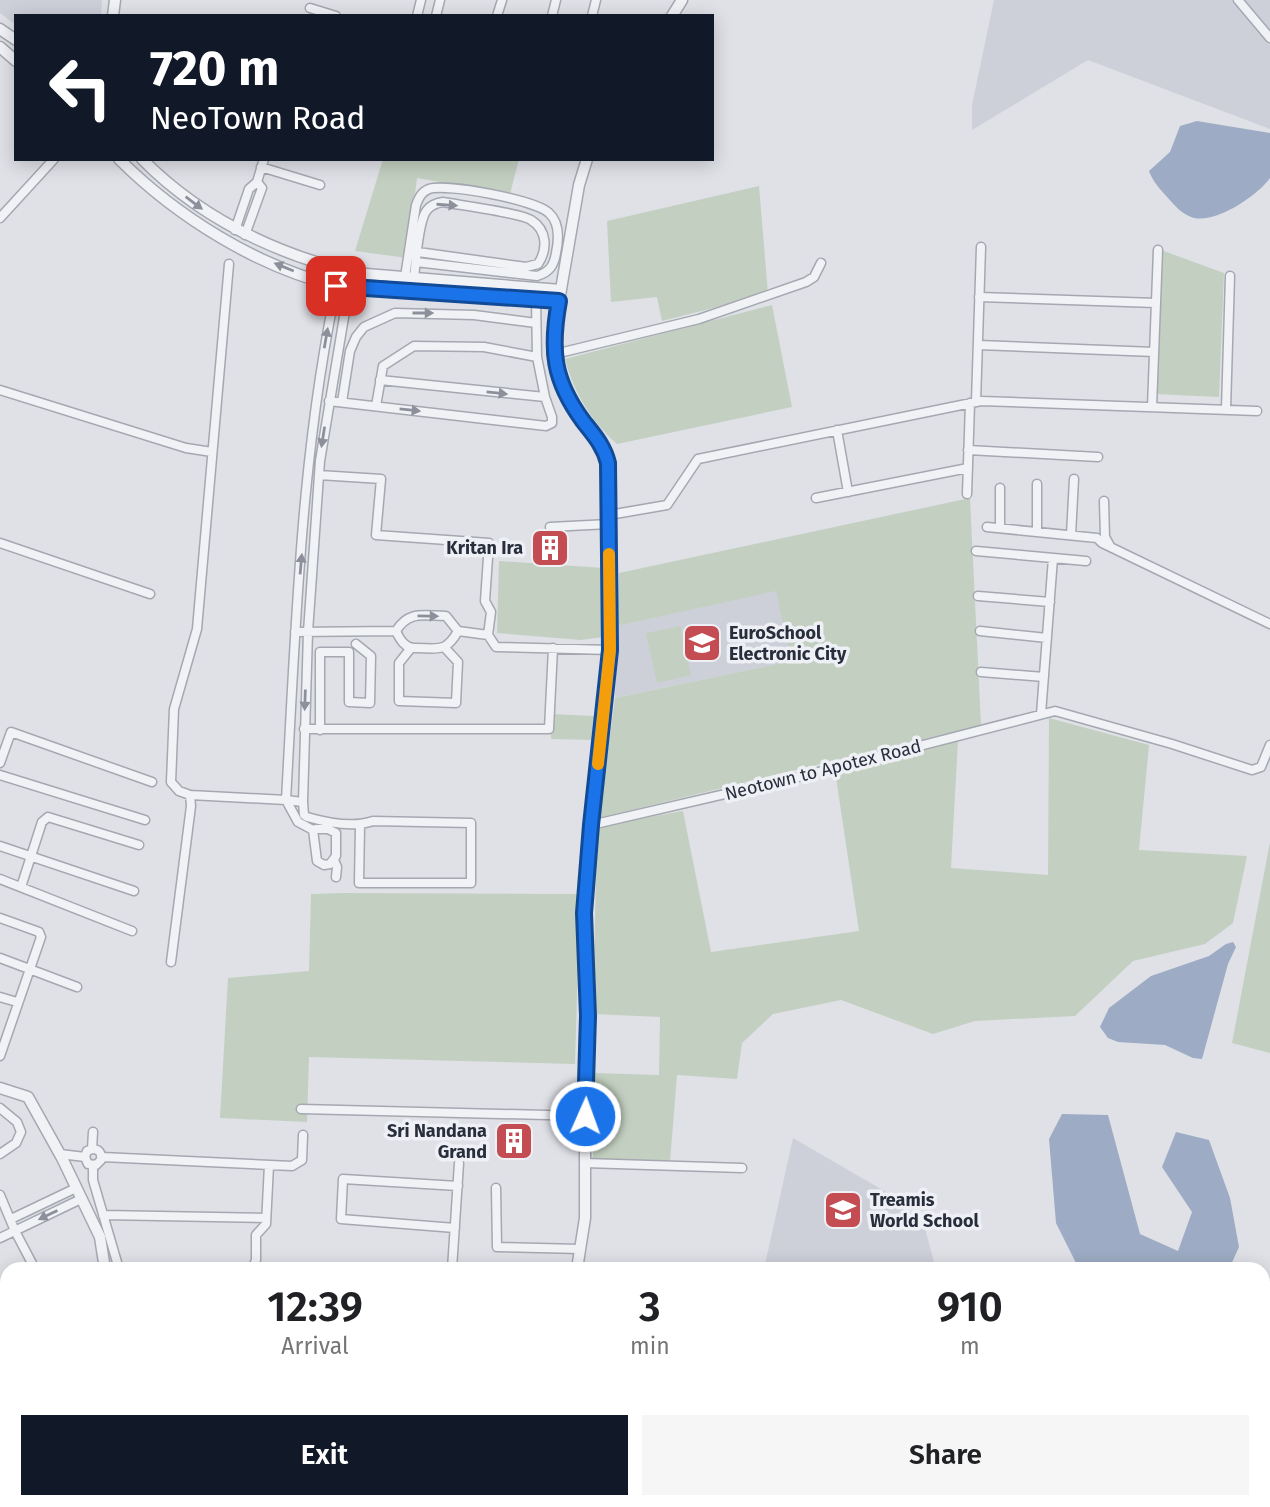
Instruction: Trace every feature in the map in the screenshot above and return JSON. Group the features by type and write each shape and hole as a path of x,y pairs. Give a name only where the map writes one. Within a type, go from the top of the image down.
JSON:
{"street":[{"path":"1238,0 1270,38"},
{"path":"309,8 330,14"},
{"path":"0,47 14,59"},
{"path":"0,218 52,161"},
{"path":"121,161 164,201 206,229 284,268 336,286 538,302 559,301"},
{"path":"144,161 195,205 240,232 270,247 340,270 354,274 561,290"},
{"path":"578,1262 585,1218 588,1016 584,913 610,650 608,463 605,450 568,400 559,380 554,330 579,185 586,161"},
{"path":"240,232 249,189 257,182 262,163 320,185"},
{"path":"410,278 416,205 420,195 428,190 441,187 537,205 548,212 556,222 558,244 555,261 551,268 537,276 417,257"},
{"path":"410,278 425,213 432,206 443,202 532,220 543,233 545,247 538,264 526,267 417,257"},
{"path":"967,494 968,450 978,345 981,247"},
{"path":"1152,407 1158,250"},
{"path":"555,354 710,315 806,282 814,277 821,263"},
{"path":"229,264 197,629 174,709 171,782 179,791 190,795 303,802"},
{"path":"336,877 336,833 328,829 313,830 298,821 286,800 307,477 317,389 340,270"},
{"path":"337,401 349,288 354,274"},
{"path":"1226,410 1230,276"},
{"path":"979,297 1156,303"},
{"path":"337,401 546,426 552,423 552,417 537,357 538,302"},
{"path":"360,826 359,883 471,883 471,823 373,821 360,826 304,815 308,632 319,475 350,351 356,337 365,327 395,313 474,315 536,323"},
{"path":"978,345 1154,352"},
{"path":"376,407 383,366 414,346 484,347 537,357"},
{"path":"380,380 545,397"},
{"path":"0,390 186,448 212,452"},
{"path":"550,527 609,519 667,505 698,459 973,402 1257,411"},
{"path":"837,430 848,492"},
{"path":"968,450 1098,457"},
{"path":"816,498 968,468"},
{"path":"319,475 381,479 376,535 489,543 485,601 491,612 488,635 496,647 610,650"},
{"path":"1071,535 1074,479"},
{"path":"1037,484 1037,531"},
{"path":"1000,488 1000,528"},
{"path":"1104,501 1105,537 1110,546"},
{"path":"987,527 1097,538 1270,624"},
{"path":"0,543 150,594"},
{"path":"976,551 1086,561"},
{"path":"1041,714 1053,558"},
{"path":"978,596 1050,602"},
{"path":"396,631 402,621 413,616 446,617 458,631 488,635"},
{"path":"356,644 371,656 370,704 349,702 349,652 356,644 357,631"},
{"path":"295,632 396,631"},
{"path":"396,631 401,641 411,648 446,648 451,645 458,631"},
{"path":"980,631 1047,638"},
{"path":"411,648 399,663 399,701 456,702 458,662 446,648"},
{"path":"304,729 549,729 553,648"},
{"path":"320,730 320,652 349,652"},
{"path":"981,672 1044,677"},
{"name":"Neotown to Apotex Road","path":"591,825 803,776 1055,710 1252,770 1261,767 1270,745"},
{"path":"0,763 11,732 152,782"},
{"path":"0,775 145,820"},
{"path":"171,962 191,806 190,795"},
{"path":"21,887 42,822 48,817 139,845"},
{"path":"313,830 317,861 324,865 334,860"},
{"path":"0,846 134,891"},
{"path":"0,879 132,931"},
{"path":"0,918 41,934 0,1056"},
{"path":"0,958 77,987"},
{"path":"0,997 17,1002"},
{"path":"0,1088 28,1097 60,1154 100,1237 104,1262"},
{"path":"0,1108 17,1122 21,1132 16,1143 0,1154"},
{"path":"301,1109 585,1116"},
{"path":"92,1149 93,1132"},
{"path":"102,1157 292,1166 302,1160 303,1135"},
{"path":"93,1166 88,1164 85,1157 87,1151 98,1150 102,1157"},
{"path":"60,1154 85,1157"},
{"path":"93,1166 98,1164 102,1157"},
{"path":"453,1262 459,1163"},
{"path":"584,1163 743,1168"},
{"path":"254,1262 256,1235 265,1227 267,1218 268,1165"},
{"path":"93,1166 93,1180 117,1262"},
{"path":"455,1228 341,1219 343,1179 457,1186"},
{"path":"11,1219 76,1188"},
{"path":"496,1188 497,1247 580,1250"},
{"path":"0,1195 31,1262"},
{"path":"0,1238 81,1199"},
{"path":"103,1215 267,1218"}],"shaded area":[{"path":"0,0 102,0 101,14 14,14 14,24 0,13"},
{"path":"994,0 1270,0 1270,129 1088,60 972,130 972,105"},
{"name":"EuroSchool Electronic City","path":"777,590 791,661 615,698 617,626"},
{"name":"Treamis World School","path":"793,1138 893,1196 924,1225 934,1262 766,1262"}],"green space":[{"path":"382,161 518,161 510,194 417,178 407,258 355,251"},
{"path":"759,186 768,294 662,321 657,297 611,302 607,221"},
{"path":"1161,250 1224,273 1219,397 1155,394"},
{"path":"772,305 792,407 617,444 599,426 585,406 565,359"},
{"path":"970,498 981,725 599,818 615,698 791,661 776,591 617,626 619,573"},
{"path":"499,561 604,568 603,637 581,640 497,633"},
{"path":"681,626 691,675 657,683 646,633"},
{"path":"552,714 594,716 593,740 551,739"},
{"path":"1049,718 1149,745 1139,850 1247,856 1233,923 1205,944 1133,961 1075,1016 975,1021 933,1034 841,1000 773,1014 742,1043 737,1079 677,1075 670,1162 593,1160 594,1073 659,1075 660,1017 593,1014 597,826 683,811 711,952 859,931 835,771 958,740 951,868 1048,875"},
{"path":"1270,842 1270,1053 1232,1043"},
{"path":"311,894 580,894 575,1064 309,1057 307,1122 220,1118 228,978 309,971"}],"water":[{"path":"1197,121 1270,133 1270,178 1256,193 1236,207 1203,218 1190,217 1180,210 1157,185 1149,171 1170,152 1180,126"},
{"path":"1233,942 1236,947 1228,964 1202,1059 1193,1058 1165,1045 1118,1042 1108,1038 1100,1027 1109,1008 1151,976 1209,956"},
{"path":"1062,1114 1108,1115 1140,1234 1178,1251 1192,1212 1162,1167 1176,1132 1209,1140 1230,1198 1239,1247 1232,1262 1076,1262 1056,1223 1049,1139"}],"slow traffic":[{"path":"598,764 610,650 609,554"}],"place":[{"name":"Kritan Ira","path":"550,548"},
{"name":"EuroSchool Electronic City","path":"702,643"},
{"name":"Sri Nandana Grand","path":"514,1141"},
{"name":"Treamis World School","path":"843,1210"}],"route":[{"path":"336,286 559,301 554,330 559,380 568,400 605,450 608,463 610,650 584,913 588,1016 585,1116"}]}
